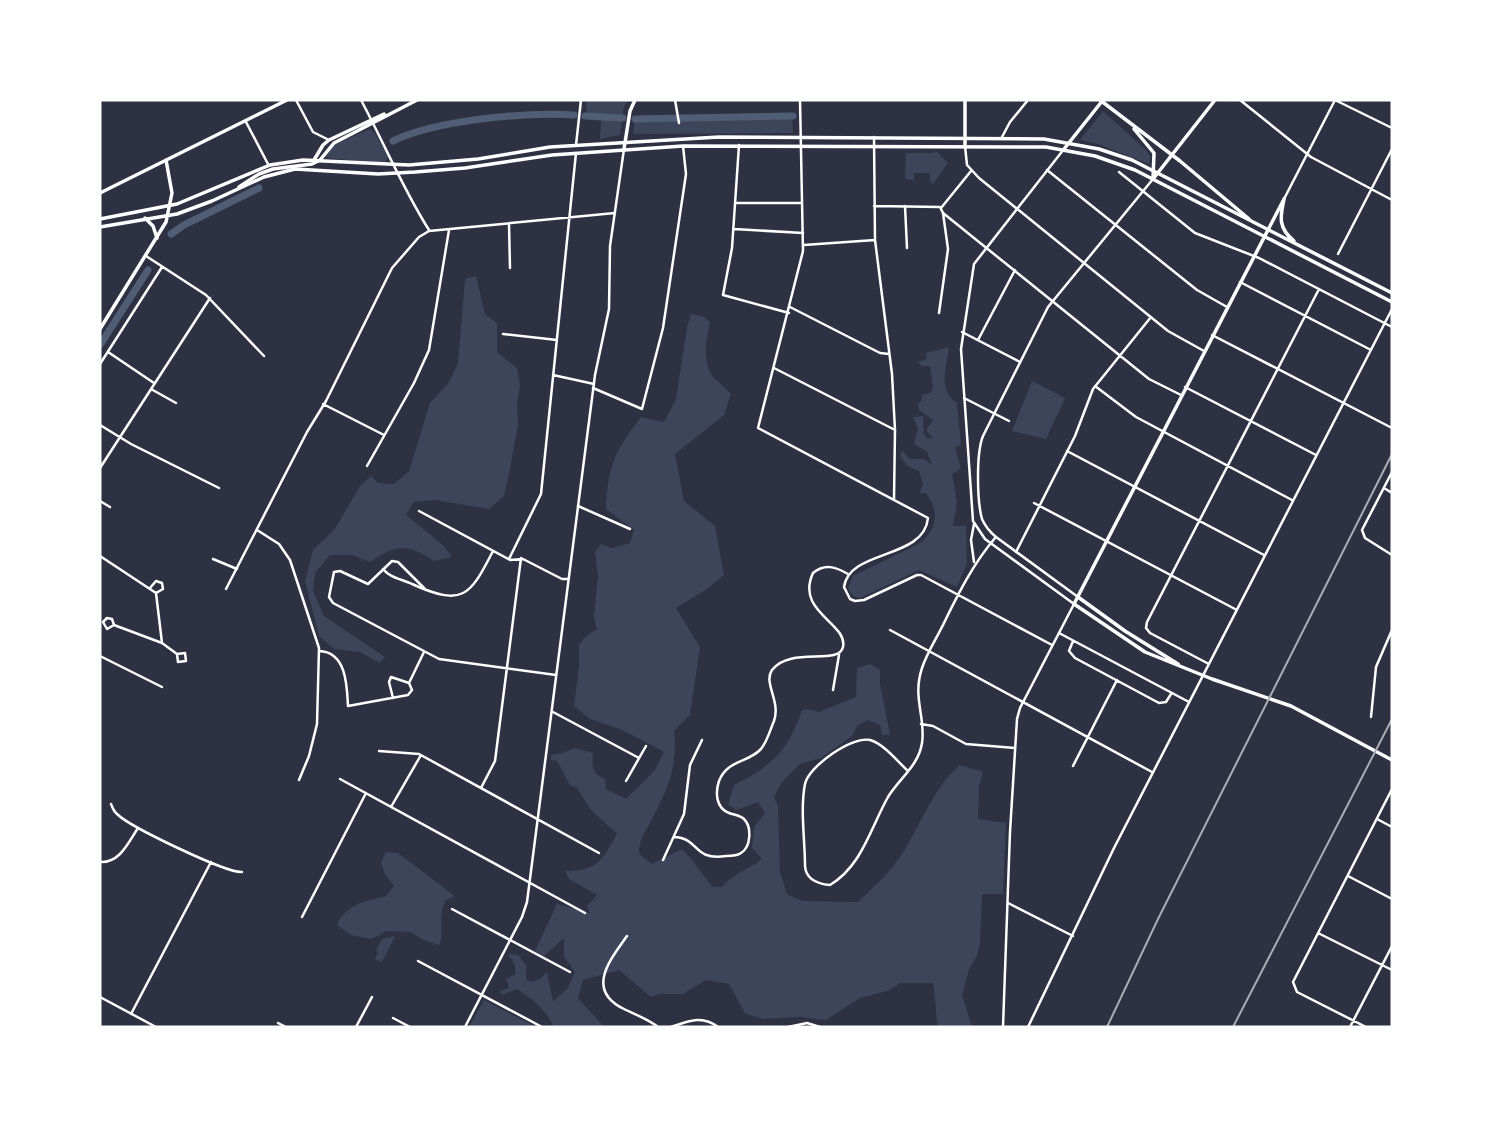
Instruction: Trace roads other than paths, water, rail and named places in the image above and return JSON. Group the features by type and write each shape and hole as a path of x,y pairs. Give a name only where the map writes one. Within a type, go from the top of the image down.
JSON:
{"main road":[{"path":"100,193 288,100"},
{"path":"314,160 329,140 417,100"},
{"path":"624,149 630,111 635,100"},
{"path":"965,100 965,146"},
{"path":"1064,149 1102,100 1253,223"},
{"path":"1153,179 1215,100"},
{"path":"235,191 259,174 312,164 320,160 334,143 372,121"},
{"path":"1130,125 1154,153 1156,172"},
{"path":"100,219 191,199 268,166 314,160 395,165 447,162 576,145 682,139 1044,139 1069,142 1112,153 1156,172 1392,293"},
{"path":"100,227 190,210 279,172 306,169 399,173 464,168 576,153 683,146 874,145 1064,149 1116,162 1153,179 1392,302"},
{"path":"100,329 168,216 172,186 166,160"},
{"path":"1284,199 1074,604 1160,659 1291,706 1392,760"},
{"path":"1284,199 1280,220 1282,227 1298,244"},
{"path":"145,218 153,226 157,238"},
{"path":"1078,597 1125,631 1183,667"}],"street":[{"path":"296,100 313,132 329,140"},
{"path":"361,100 399,173 403,187 429,231"},
{"path":"576,145 581,100"},
{"path":"675,100 679,123"},
{"path":"800,100 799,145 804,245 758,428 926,516 927,525 918,539 865,563 848,574 844,590 850,599 864,600 921,575 1052,645"},
{"path":"1002,138 1010,122 1028,100"},
{"path":"1240,100 1307,155 1392,200"},
{"path":"1284,199 1335,100 1392,128"},
{"path":"245,121 268,166"},
{"path":"874,137 875,240 890,354 895,430 894,499"},
{"path":"739,145 734,229 724,296 789,313"},
{"path":"553,375 594,386 642,409 665,316 687,174 683,146"},
{"path":"965,146 966,162 971,171 1151,317 1204,352"},
{"path":"466,1027 525,910 594,386 609,309 610,260 624,149"},
{"path":"1003,1027 1017,719 1023,702 1074,604 982,536 974,524 970,509 962,332 972,267 1064,149"},
{"path":"1338,254 1392,149"},
{"path":"509,559 541,494 576,153"},
{"path":"510,161 511,154"},
{"path":"1047,170 1197,290 1227,307"},
{"path":"941,208 971,171"},
{"path":"1119,172 1195,233 1254,256 1392,327"},
{"path":"1078,597 1015,552 986,527 981,516 978,461 981,440 1053,301 1153,179"},
{"path":"735,203 802,203"},
{"path":"874,206 941,208 948,248 939,313"},
{"path":"905,206 907,248"},
{"path":"943,213 1149,379 1181,396"},
{"path":"226,589 392,268 419,237 429,231 615,214"},
{"path":"509,224 510,268"},
{"path":"734,229 803,233"},
{"path":"367,466 419,374 429,350 449,230"},
{"path":"804,245 875,240"},
{"path":"146,256 210,298 264,356"},
{"path":"100,364 162,267"},
{"path":"978,340 1015,270"},
{"path":"1240,282 1371,350"},
{"path":"1208,664 1150,633 1146,628 1147,622 1319,289"},
{"path":"100,468 210,298"},
{"path":"790,307 880,353 890,354"},
{"path":"1028,1027 1101,873 1392,309"},
{"path":"1015,552 1067,451 1095,386 1151,317"},
{"path":"962,332 1020,362"},
{"path":"503,334 556,340"},
{"path":"1212,335 1392,428"},
{"path":"107,352 155,383"},
{"path":"774,368 895,430"},
{"path":"1095,386 1132,415 1292,501"},
{"path":"1185,387 1316,454"},
{"path":"151,389 176,403"},
{"path":"964,398 1009,421"},
{"path":"324,404 384,435"},
{"path":"100,425 219,488"},
{"path":"1067,451 1264,555"},
{"path":"1392,472 1362,533 1369,541 1392,555"},
{"path":"1384,488 1392,493"},
{"path":"100,501 110,507"},
{"path":"1034,503 1236,610"},
{"path":"578,506 630,529"},
{"path":"419,511 509,559 521,558 562,579 569,579"},
{"path":"974,524 971,540 974,565"},
{"path":"257,530 279,544 290,560 319,651 317,724 309,756 299,780"},
{"path":"908,771 878,744 861,740 851,743 818,764 810,774 804,793 805,871 808,877 819,883 832,885 853,865 889,796 908,771 921,748 918,687 922,668 974,565 996,537"},
{"path":"383,569 390,576 451,597 466,592 478,579 492,551"},
{"path":"100,555 156,593 162,643"},
{"path":"481,788 495,761 521,558"},
{"path":"213,559 237,569"},
{"path":"426,590 398,562 392,561 370,583 365,584 340,571 334,572 329,600 439,659 556,675"},
{"path":"833,690 843,638 816,609 810,583 813,573 823,567 848,574"},
{"path":"150,588 154,582 160,581 163,589 156,593"},
{"path":"114,625 162,643 177,654"},
{"path":"890,630 1153,772"},
{"path":"1371,717 1376,667 1392,630"},
{"path":"1059,633 1189,702"},
{"path":"1073,641 1070,654 1117,681 1159,703 1166,702 1171,693"},
{"path":"319,651 331,652 338,660 348,706 385,701 410,694 412,690 409,683 391,677 388,682 393,698"},
{"path":"409,683 424,652"},
{"path":"674,837 685,838 711,858 736,855 745,849 749,834 746,822 720,807 717,790 720,779 729,767 758,752 765,744 776,710 769,682 770,674 787,659 839,655"},
{"path":"100,656 162,687"},
{"path":"1073,766 1117,681"},
{"path":"551,711 639,758"},
{"path":"921,724 933,726 967,744 1016,748"},
{"path":"663,860 684,814 692,760 702,740"},
{"path":"626,781 646,746"},
{"path":"379,751 421,755 599,853"},
{"path":"391,807 421,755"},
{"path":"340,779 585,913"},
{"path":"1366,1027 1303,995 1293,987 1294,979 1392,789"},
{"path":"302,917 366,793"},
{"path":"111,804 117,814 138,828 227,870 242,872"},
{"path":"1377,819 1392,827"},
{"path":"100,862 111,861 118,856 138,828"},
{"path":"131,1014 211,862"},
{"path":"1348,876 1392,899"},
{"path":"1007,903 1073,936"},
{"path":"452,909 570,972"},
{"path":"1318,933 1392,970"},
{"path":"627,936 607,966 603,987 619,1006 658,1027"},
{"path":"1350,1027 1392,946"},
{"path":"418,961 542,1027"},
{"path":"100,997 156,1027"},
{"path":"356,1027 372,997"},
{"path":"393,1018 410,1027"},
{"path":"671,1027 700,1019 711,1021 719,1027"},
{"path":"278,1023 286,1027"},
{"path":"788,1027 807,1023 820,1027"}],"waterway":[{"path":"393,141 433,128 482,119 574,115"},
{"path":"585,116 623,118"},
{"path":"635,119 793,116"},
{"path":"171,234 259,188"},
{"path":"100,345 148,270"}],"railway":[{"path":"1107,1027 1158,919 1392,454"},
{"path":"1233,1027 1392,719"}]}
